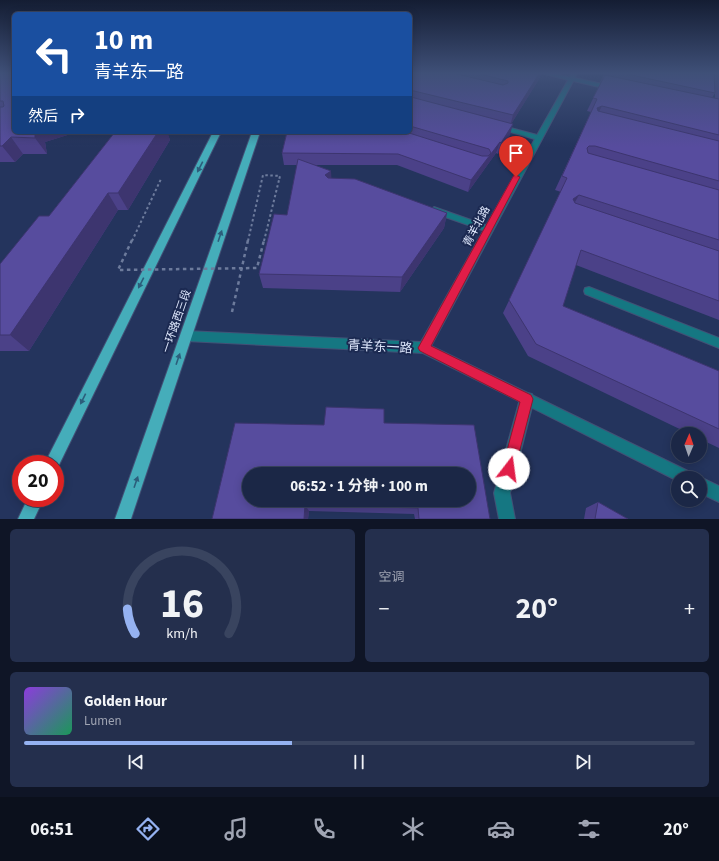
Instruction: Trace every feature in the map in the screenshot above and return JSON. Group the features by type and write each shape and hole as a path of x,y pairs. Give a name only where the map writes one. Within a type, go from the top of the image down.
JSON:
{"main road":[{"path":"56,455 216,134"},
{"name":"一环路西三段","path":"123,519 255,134"},
{"path":"26,519 32,507"}],"street":[{"name":"青羊北路","path":"424,348 560,98"},
{"path":"491,125 538,138"},
{"path":"424,207 488,230"},
{"path":"588,291 719,343"},
{"name":"青羊东一路","path":"186,336 424,348 673,471"},
{"path":"507,519 502,493 527,399"},
{"path":"707,488 719,494"}],"path":[{"path":"162,179 118,270 257,268 280,176 263,175 232,312"}],"building":[{"path":"0,98 12,98 12,134 35,134 35,138 11,137 2,146 0,146 0,107 4,106 3,101 0,101"},
{"path":"412,98 513,124 501,143 500,142 471,180 398,154 282,153 287,134 412,134 482,156 488,156 491,153 489,149 412,127"},
{"path":"444,98 524,98 513,115"},
{"path":"594,98 719,99 719,135 602,106 597,108 598,111 719,141 719,181 595,146 589,146 587,148 588,153 719,190 719,240 579,195 573,199 575,203 719,251 719,301 581,250 563,306 719,371 719,429 536,344 509,300 567,178 562,176 597,99"},
{"path":"113,134 157,134 118,193 108,193 10,335 0,335 0,264 39,216 49,216"},
{"path":"298,159 331,171 325,175 328,178 355,179 447,213 402,277 259,274 274,214 287,215"},
{"path":"326,407 384,409 384,423 474,425 490,519 419,519 418,508 380,507 476,507 476,467 242,467 242,507 305,507 304,519 212,519 235,423 324,425"},
{"path":"598,502 628,519 595,519"}],"route":[{"path":"509,469 527,399 424,348 516,177"}]}
